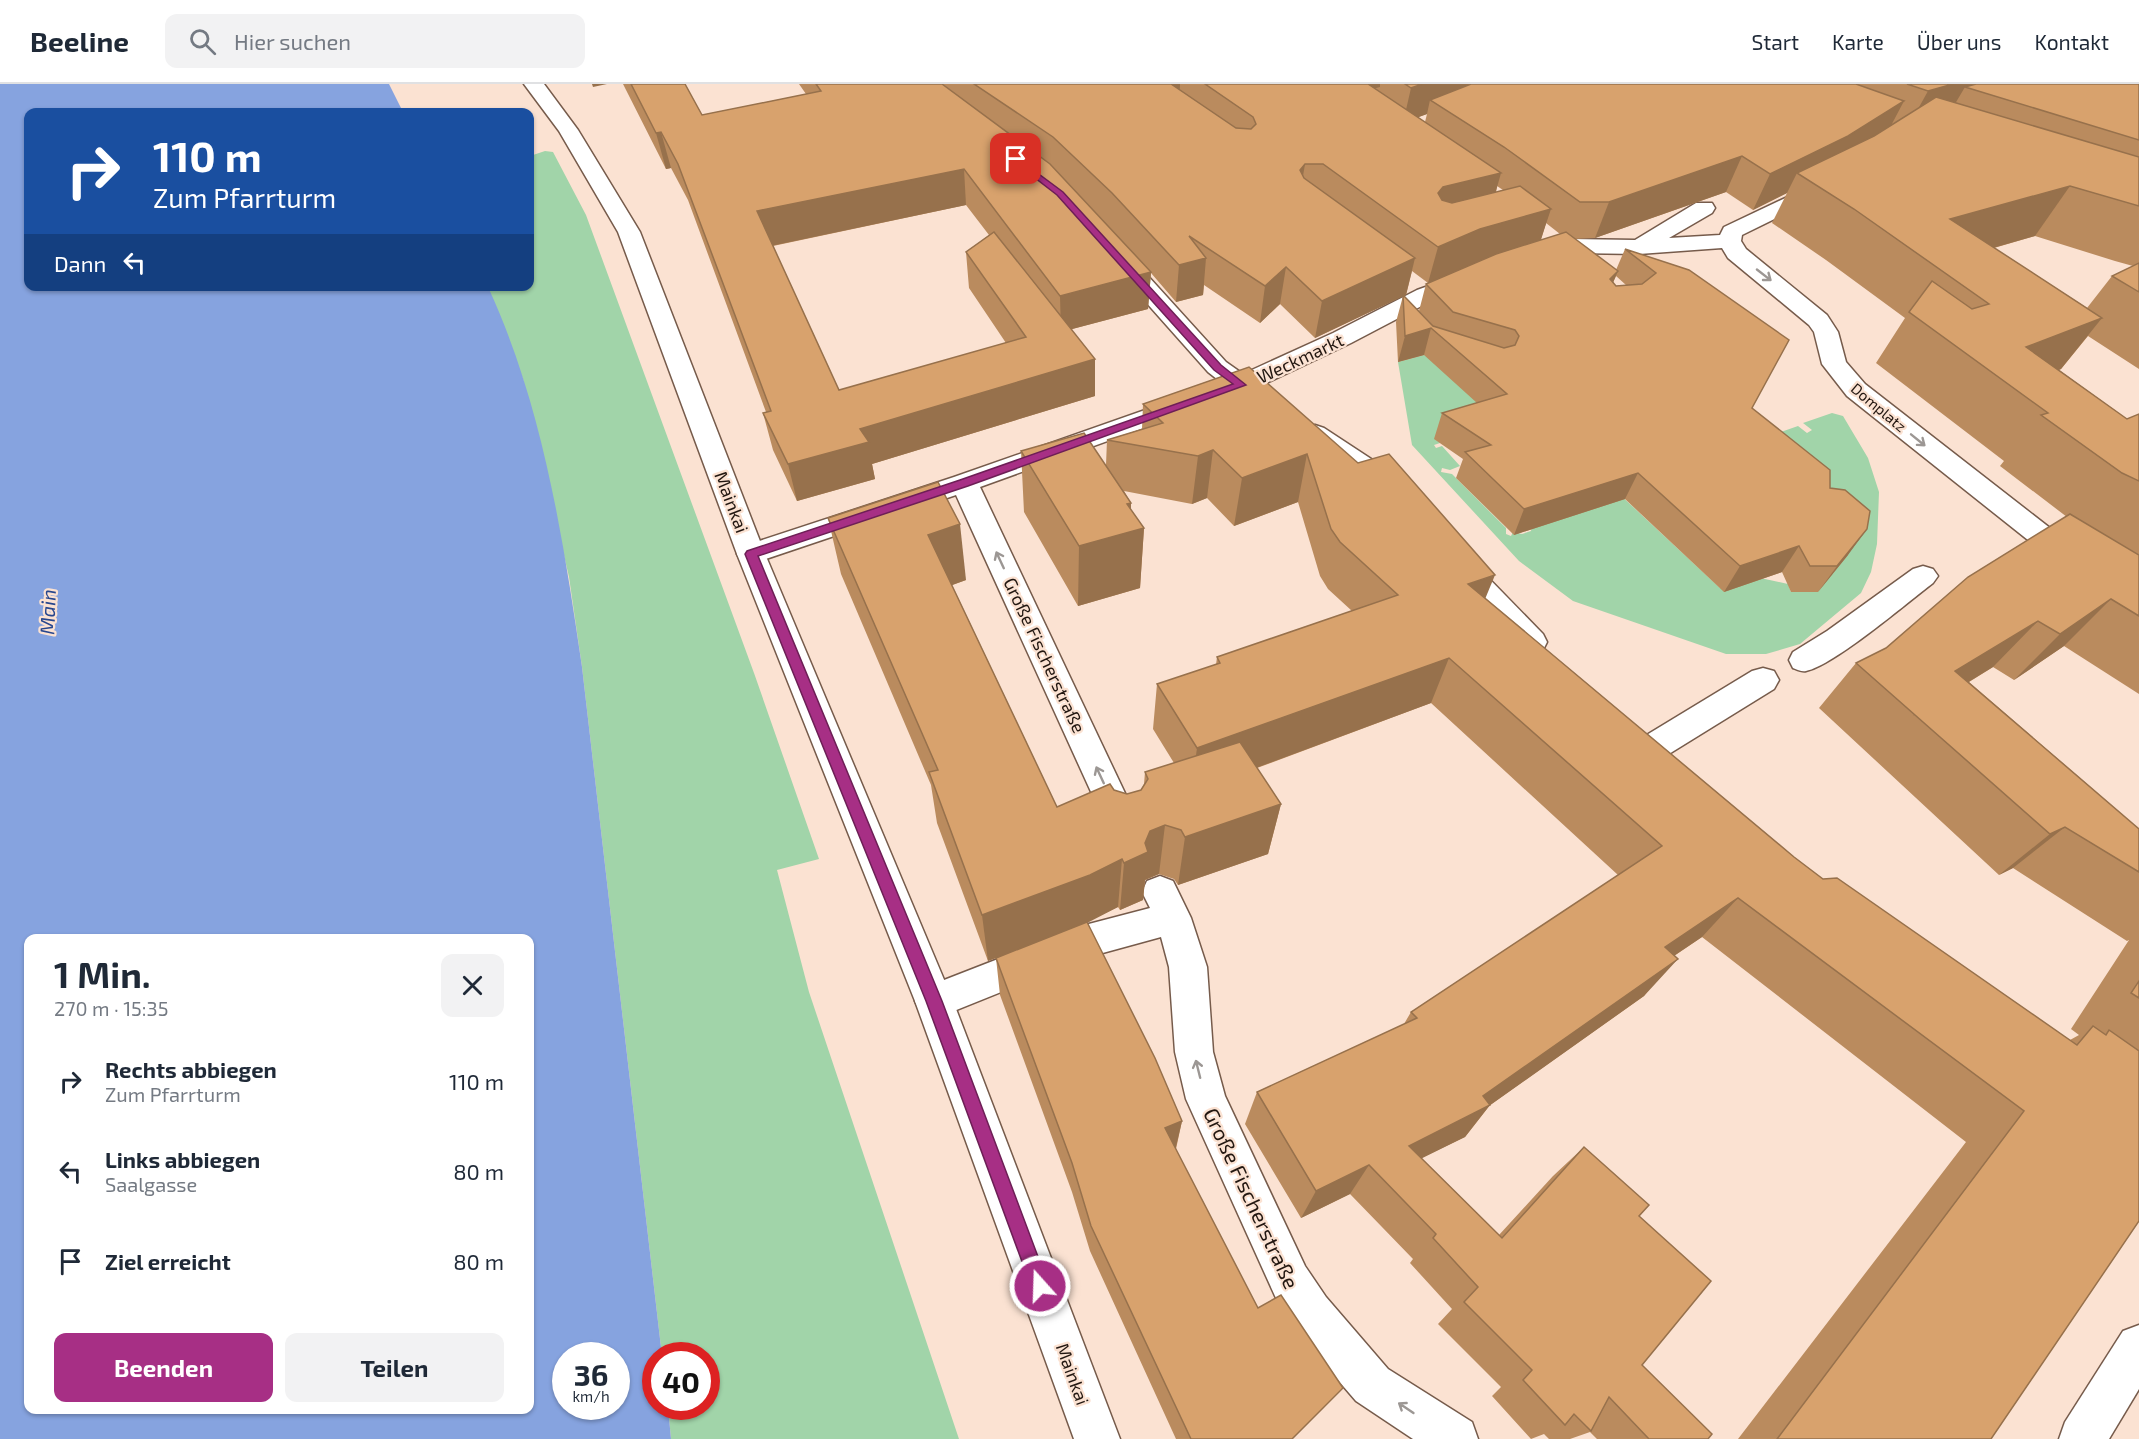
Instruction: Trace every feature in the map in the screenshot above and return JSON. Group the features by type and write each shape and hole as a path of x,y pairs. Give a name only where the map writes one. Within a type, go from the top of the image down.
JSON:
{"street":[{"name":"Mainkai","path":"534,84 568,130 629,232 751,554 934,1001 1097,1439"},
{"path":"1518,261 1560,248 1639,247 1731,236 1838,179"},
{"path":"1639,247 1704,208"},
{"path":"1541,234 1586,268"},
{"name":"Domplatz","path":"1731,236 1736,253 1818,320 1826,332 1834,364 1856,390 2058,549 2139,601"},
{"path":"1108,247 1217,367 1240,385"},
{"name":"Weckmarkt","path":"1240,385 1342,338 1407,315 1415,288 1490,271"},
{"path":"751,554 964,483 1240,385"},
{"name":"Weckmarkt","path":"1240,385 1381,478 1416,515"},
{"name":"Große Fischerstraße","path":"964,483 1124,828"},
{"path":"1437,539 1508,619 1554,662"},
{"path":"1804,660 1838,639 1923,576"},
{"path":"1652,748 1763,680"},
{"path":"1625,725 1677,769"},
{"name":"Große Fischerstraße","path":"934,1001 1085,941 1166,905 1188,967 1194,1052 1206,1099 1290,1281 1310,1313 1372,1385 1455,1439"},
{"path":"2082,1439 2139,1347"}],"green space":[{"path":"545,151 553,152 586,215 754,673 819,859 777,870 809,992 959,1439 671,1439 669,1420 720,1420 720,1342 660,1342 582,667 569,577 523,379 488,291 534,291 534,155"},
{"path":"1435,352 1483,403 1440,443 1434,445 1436,448 1442,446 1460,466 1450,470 1442,468 1441,472 1452,474 1506,528 1506,534 1511,536 1513,532 1522,534 1531,531 1532,526 1616,491 1720,588 1751,576 1788,584 1791,592 1797,592 1831,576 1775,434 1798,426 1807,433 1812,430 1803,423 1832,413 1843,416 1868,458 1879,492 1877,544 1871,572 1861,593 1800,644 1766,654 1726,654 1573,601 1519,561 1412,445 1398,362"}],"water":[{"name":"Main","path":"0,84 389,84 401,108 24,108 24,291 490,291 507,332 537,426 558,521 575,619 660,1342 642,1342 642,1420 669,1420 671,1439 0,1439"}],"building":[{"path":"631,84 685,84 702,115 821,91 816,84 942,84 1050,164 1151,272 1060,296 964,169 757,211 839,390 1026,337 966,252 994,232 1095,359 860,429 869,442 788,464 763,413 771,411 678,164 661,132 656,133"},
{"path":"974,84 1171,84 1236,128 1251,129 1256,124 1253,117 1205,84 1368,84 1501,173 1443,187 1438,193 1442,200 1452,203 1520,186 1551,209 1480,229 1438,247 1323,164 1305,164 1300,170 1304,178 1415,258 1322,301 1286,267 1265,286 1189,236 1206,258 1179,265 1112,193 1053,137"},
{"path":"1405,84 1422,84 1411,88"},
{"path":"1471,84 1856,84 1904,101 1848,136 1770,174 1742,156 1609,202 1580,202 1504,147 1430,100"},
{"path":"1907,84 1953,84 1928,91"},
{"path":"1976,84 2139,84 2139,140 1965,87"},
{"path":"1936,97 2139,157 2139,206 2070,186 1950,219 2102,318 2026,347 2127,419 2139,414 2139,481 2122,473 2041,415 2048,413 1909,312 1932,281 1972,309 1989,304 1854,209 1797,173 1874,136"},
{"path":"1566,232 1618,271 1610,279 1616,286 1642,284 1656,273 1625,249 1689,270 1789,340 1752,408 1830,470 1830,488 1845,490 1870,511 1867,529 1837,566 1810,566 1799,546 1740,566 1638,473 1524,509 1465,452 1491,445 1442,413 1507,394 1431,328 1405,336 1403,295 1433,326 1504,348 1515,345 1519,336 1515,330 1453,312 1426,284 1496,254"},
{"path":"2139,263 2139,292 2112,276"},
{"path":"1249,367 1358,463 1389,454 1495,575 1468,584 1794,857 1823,879 1837,878 2077,1045 2093,1026 2106,1035 2109,1030 2139,1051 2139,1221 1991,1439 1777,1439 2024,1111 1738,898 1665,947 1678,959 1483,1096 1490,1105 1409,1146 1502,1238 1584,1147 1649,1205 1639,1216 1711,1281 1642,1365 1712,1434 1708,1439 1649,1439 1609,1397 1591,1431 1574,1414 1565,1425 1523,1380 1532,1370 1464,1302 1478,1287 1433,1238 1436,1234 1369,1165 1316,1191 1257,1092 1417,1018 1411,1012 1662,846 1449,658 1197,748 1157,684 1220,663 1217,657 1398,595 1340,542 1331,529 1307,454 1242,478 1213,450 1198,456 1107,440 1163,423 1143,404"},
{"path":"1084,433 1131,503 1127,504 1144,528 1079,546 1021,451"},
{"path":"938,482 960,524 928,535 1057,807 1110,784 1114,790 1127,794 1141,790 1148,779 1145,772 1240,742 1281,804 1185,837 1181,830 1165,825 1150,831 1145,843 1148,852 1124,863 1122,859 1090,875 982,915 929,772 938,770 828,518"},
{"path":"2070,514 2139,555 2139,616 2111,599 2060,634 2038,621 1955,671 2139,829 2139,872 2065,827 2050,834 1856,663 1886,648 1968,577"},
{"path":"1087,922 1155,1058 1182,1121 1165,1128 1258,1308 1281,1295 1343,1388 1292,1439 1191,1439 1091,1226 1072,1163 996,958"},
{"path":"2139,981 2139,998 2131,993"}],"route":[{"path":"1016,159 1060,194 1217,367 1240,385 964,483 751,554 934,1001 1040,1286"}]}
